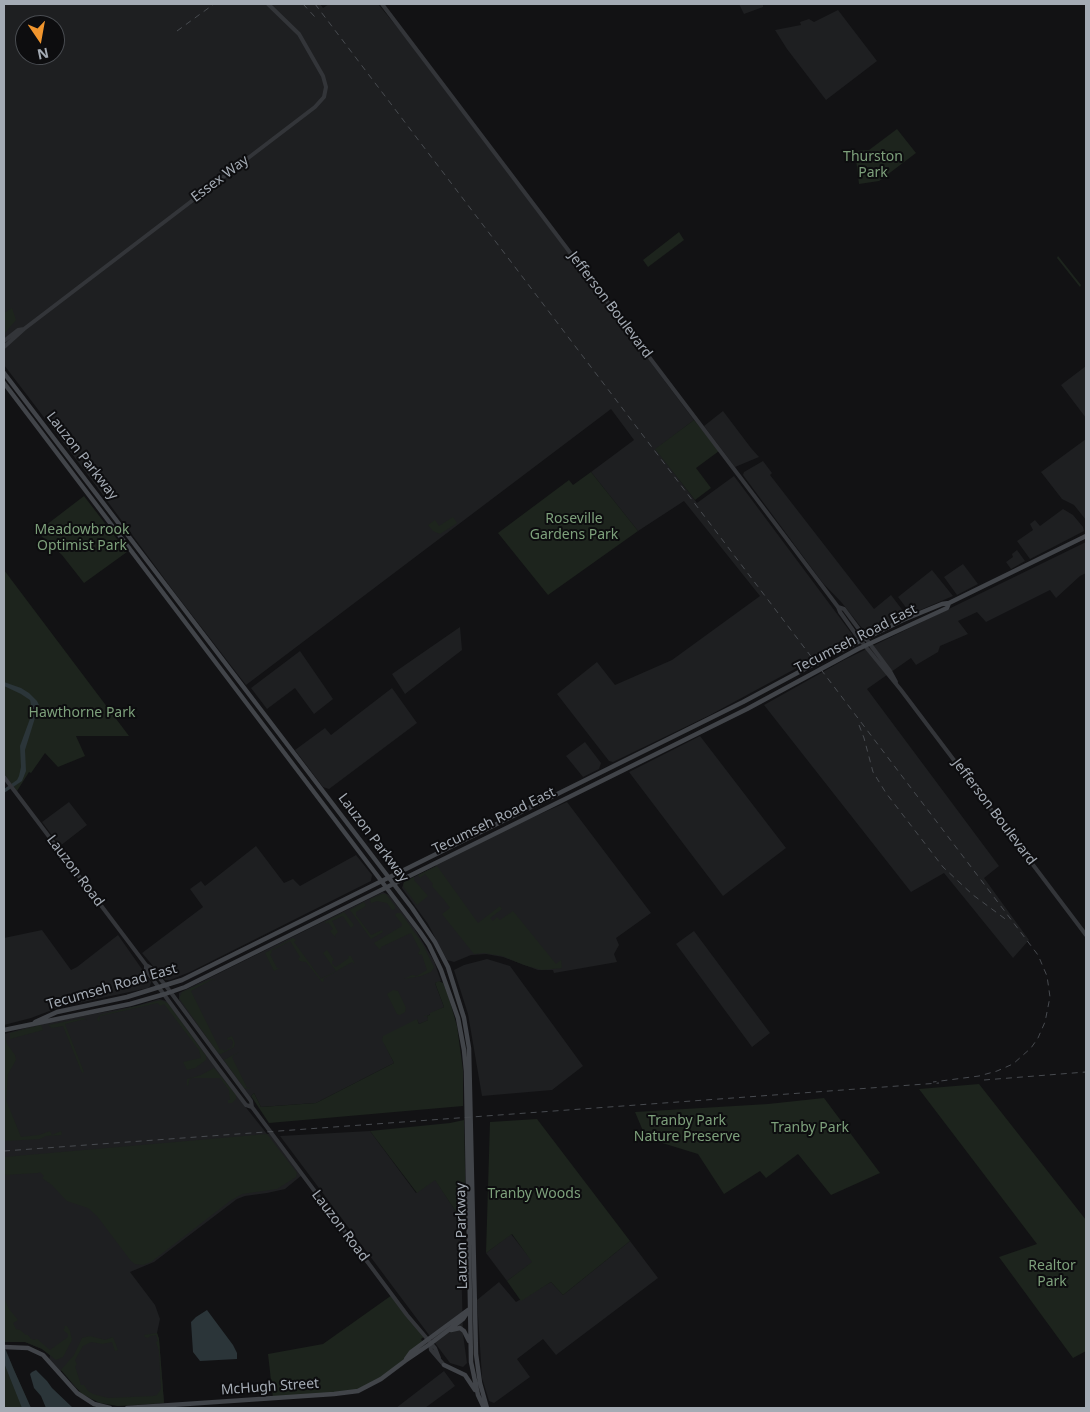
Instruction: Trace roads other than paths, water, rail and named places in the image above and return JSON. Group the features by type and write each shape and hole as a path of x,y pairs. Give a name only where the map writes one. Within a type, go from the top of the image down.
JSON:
{"main road":[{"name":"Lauzon Parkway","path":"4,373 388,877 434,942 448,967 464,1018 469,1048 472,1310 470,1344 471,1362 478,1395 485,1408"},
{"name":"Lauzon Parkway","path":"4,383 429,945 445,979 458,1018 466,1071 472,1310 476,1363 485,1408"},
{"name":"Tecumseh Road East","path":"35,1022 57,1012 128,997 189,977 736,706 866,638 903,620 949,603 1086,536"},
{"name":"Tecumseh Road East","path":"4,1030 35,1022 130,1004 170,993 746,709 867,644 947,608 949,603"},
{"path":"429,1342 448,1331 472,1310"},
{"path":"429,1342 463,1313 472,1310"},
{"path":"448,1331 460,1328 464,1331 470,1344"},
{"name":"McHugh Street","path":"127,1408 358,1391 381,1379 405,1360 411,1352 429,1342"},
{"path":"4,1346 28,1348 43,1356 77,1393 94,1404 110,1408"},
{"path":"444,1364 465,1375 478,1395"}],"street":[{"name":"Essex Way","path":"4,347 24,329 316,106 324,97 326,86 323,76 299,34 268,4"},
{"name":"Jefferson Boulevard","path":"382,4 838,607 861,641 867,644 1086,935"},
{"name":"Essex Way","path":"4,341 18,330 24,329"},
{"name":"Jefferson Boulevard","path":"838,607 844,609 866,638 867,644"},
{"name":"Lauzon Road","path":"4,777 146,965 151,968 166,986 250,1101 252,1108 429,1342 431,1350 444,1364"},
{"name":"Lauzon Road","path":"146,965 146,970 246,1105 252,1108"}],"railway":[{"path":"177,31 214,4"},
{"path":"303,4 315,17"},
{"path":"315,4 1038,955 1047,976 1050,997 1045,1022 1031,1048 1013,1064 997,1071 979,1076 933,1082"},
{"path":"859,725 873,772 886,793 943,867 973,895 1008,921"},
{"path":"984,1080 1086,1072"},
{"path":"4,1151 939,1083"}],"park label":[{"name":"Thurston Park","path":"873,166"},
{"name":"Roseville Gardens Park","path":"574,528"},
{"name":"Meadowbrook Optimist Park","path":"82,538"},
{"name":"Hawthorne Park","path":"82,713"},
{"name":"Tranby Park","path":"810,1128"},
{"name":"Tranby Park Nature Preserve","path":"687,1130"},
{"name":"Tranby Woods","path":"534,1194"},
{"name":"Realtor Park","path":"1052,1274"}]}
